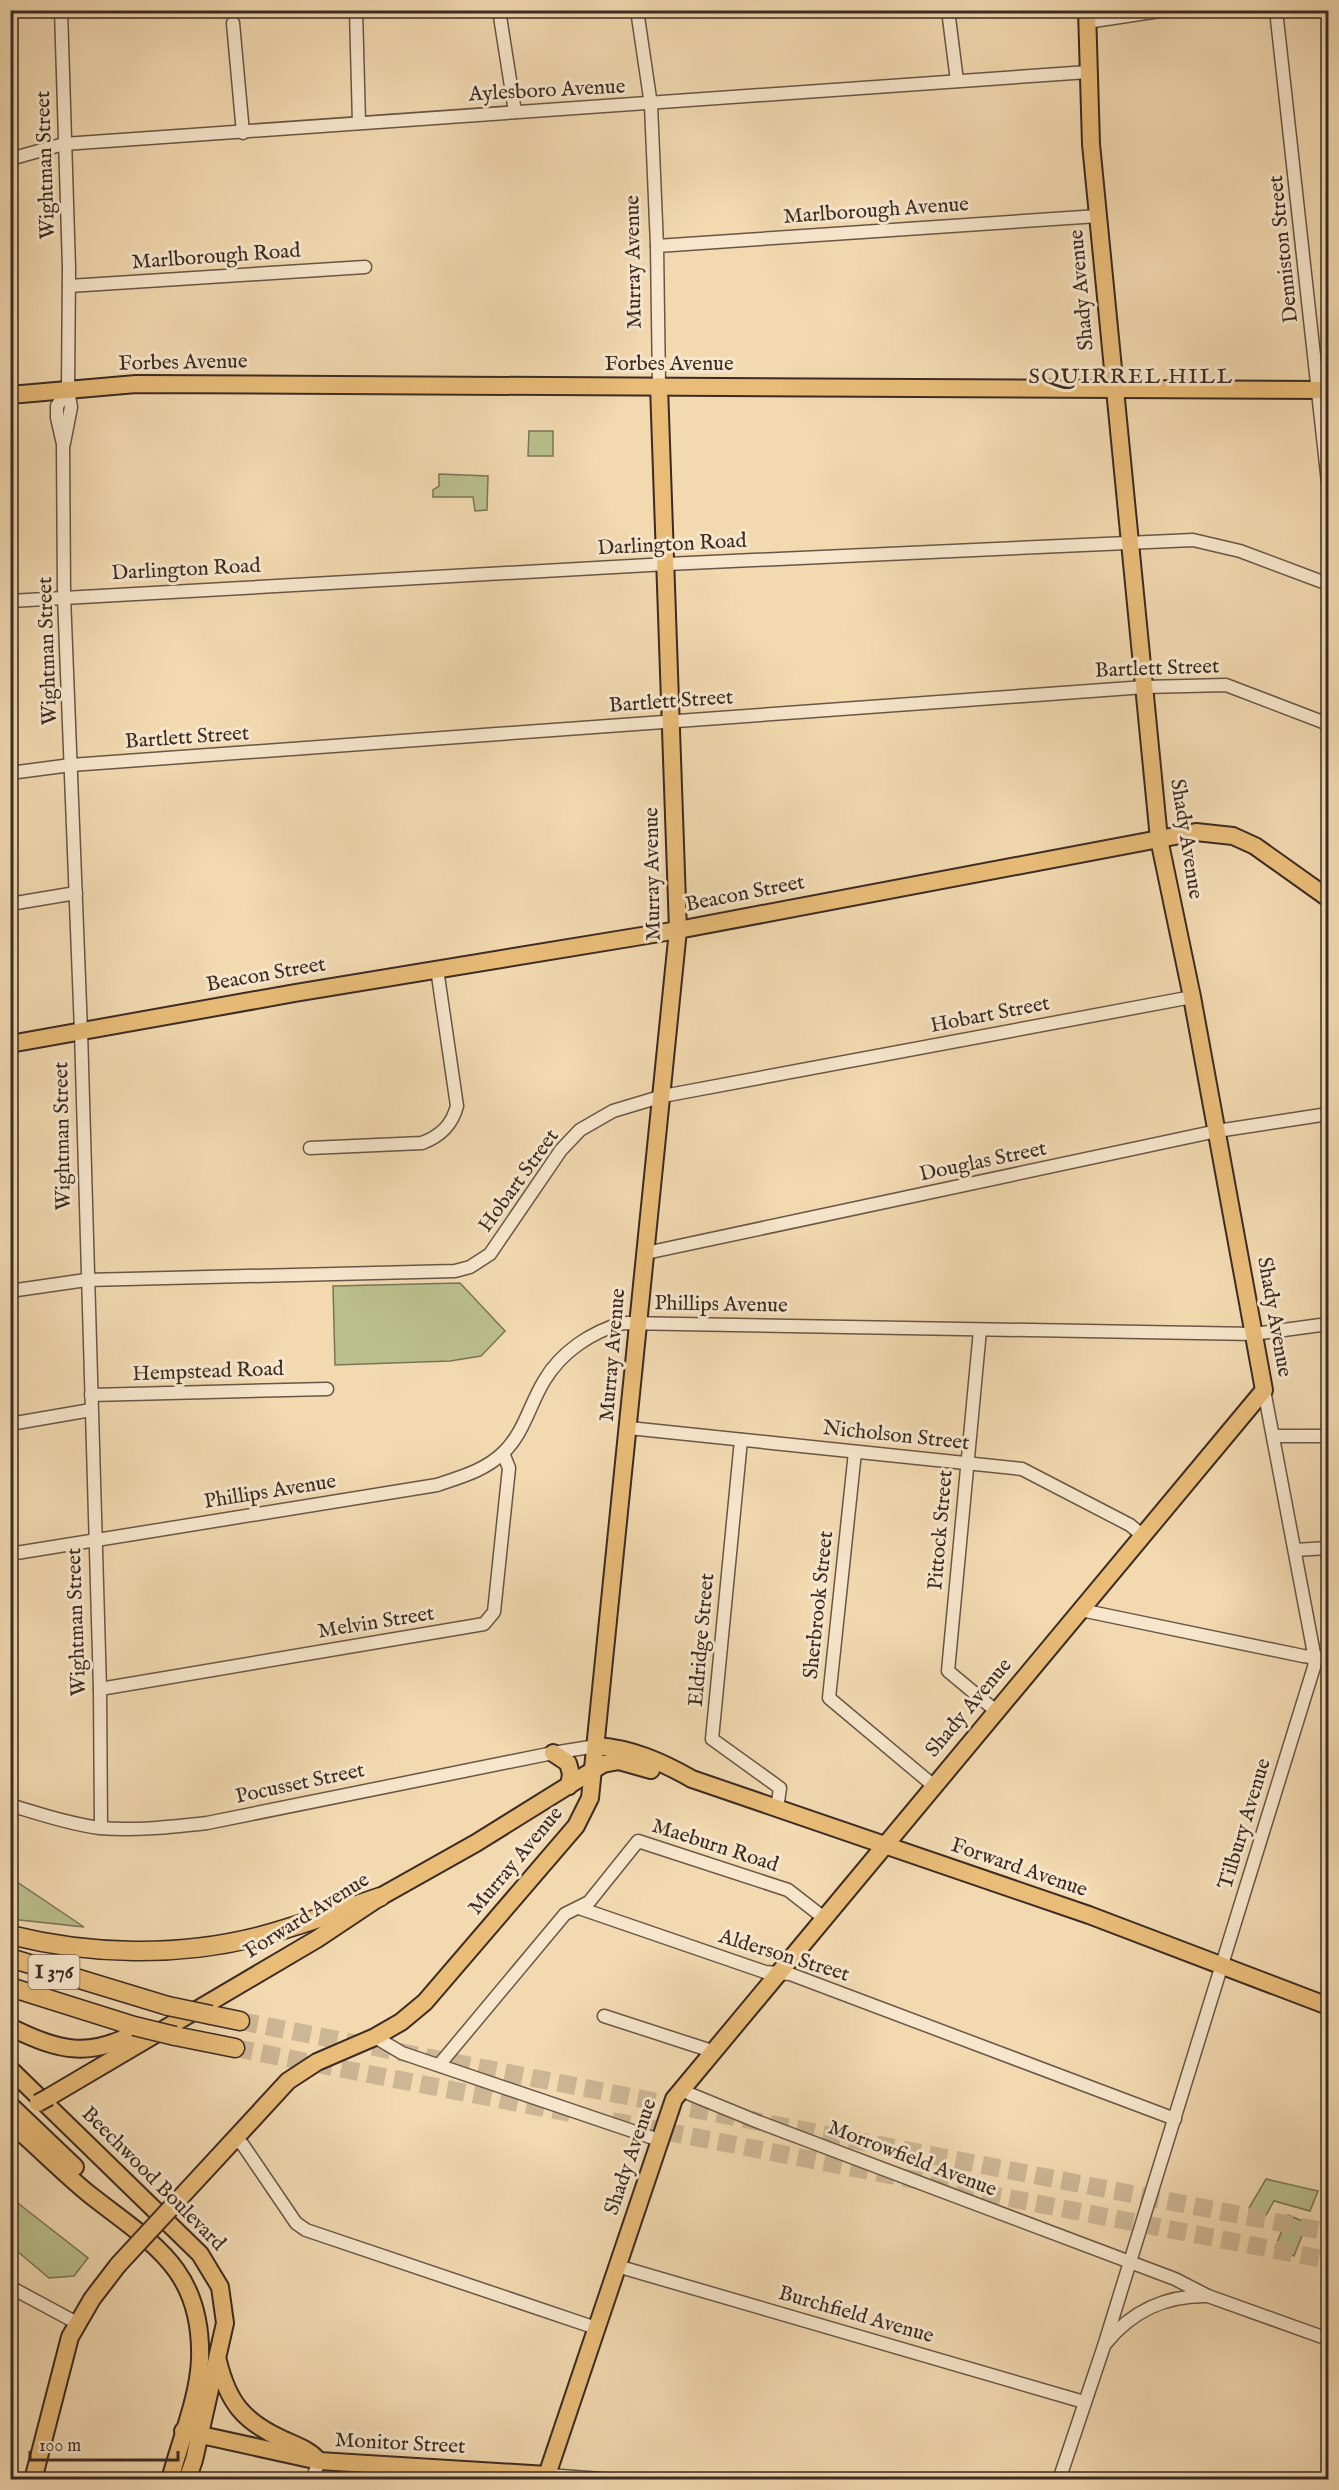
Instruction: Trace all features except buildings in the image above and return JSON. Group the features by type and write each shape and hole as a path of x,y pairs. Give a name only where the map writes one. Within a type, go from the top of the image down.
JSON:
{"highway":[{"path":"10,1935 58,1945 101,1950 191,1948 266,1934 380,1898"},
{"name":"I 376","path":"10,1958 168,2006 240,2021"},
{"name":"I 376","path":"10,1987 134,2026 235,2048"}],"main road":[{"name":"Shady Avenue","path":"547,2477 674,2099 1264,1390 1192,997 1159,838 1091,144 1087,16"},
{"name":"Forbes Avenue","path":"10,394 136,384 1114,391 1323,390"},
{"name":"Murray Avenue","path":"33,2480 59,2372 77,2323 118,2265 281,2088 300,2072 375,2037 425,2002 576,1826 587,1808 595,1770 609,1751 629,1428 678,930 673,722 659,386"},
{"name":"Beacon Street","path":"10,1044 437,969 678,930 1196,832 1233,836 1255,846 1329,898"},
{"name":"Forward Avenue","path":"14,2114 43,2100 317,1939 380,1898 611,1761 609,1751 668,1765 692,1779 1089,1915 1329,2006"},
{"path":"553,1753 568,1763 571,1774 569,1786"},
{"path":"10,2027 49,2045 65,2049 91,2049 118,2042 311,1929 380,1898"},
{"name":"Beechwood Boulevard","path":"10,2069 206,2261 216,2278 224,2305 225,2323 218,2358 191,2433 170,2480"},
{"name":"Beechwood Boulevard","path":"14,2114 152,2241 182,2279 190,2294 198,2325 198,2376 191,2433 190,2475"},
{"path":"218,2358 224,2384 234,2405 249,2420 310,2451 319,2462"},
{"path":"190,2475 203,2453 212,2446 241,2444 249,2420"},
{"name":"Monitor Street","path":"191,2433 319,2462 423,2474 547,2477"}],"street":[{"name":"Wightman Street","path":"61,10 69,286 68,390 70,413 63,444 64,596 81,1031 86,1280 100,1689 100,1828"},
{"path":"356,10 359,123"},
{"path":"499,10 514,112"},
{"name":"Murray Avenue","path":"637,10 651,105 657,246 659,386"},
{"path":"948,10 957,81"},
{"path":"1087,16 1166,10"},
{"name":"Denniston Street","path":"1276,10 1323,390 1329,483"},
{"path":"233,23 243,133"},
{"name":"Aylesboro Avenue","path":"10,159 64,144 514,112 651,105 1088,72"},
{"name":"Marlborough Avenue","path":"657,246 1098,216"},
{"name":"Marlborough Road","path":"69,286 365,267"},
{"name":"Darlington Road","path":"10,601 64,596 667,564 1130,542 1202,542 1240,551 1329,584"},
{"name":"Bartlett Street","path":"10,773 71,765 1145,687 1226,685 1329,724"},
{"path":"10,904 76,893"},
{"path":"310,1148 422,1143 435,1139 451,1123 456,1106 437,969"},
{"name":"Hobart Street","path":"10,1291 86,1280 455,1271 470,1268 490,1254 561,1150 580,1130 614,1111 663,1096 1192,997"},
{"name":"Douglas Street","path":"646,1253 1217,1131 1329,1114"},
{"name":"Phillips Avenue","path":"10,1554 437,1485 470,1474 503,1453 517,1437 544,1381 569,1351 605,1328 638,1323 1254,1334 1329,1324"},
{"name":"Pittock Street","path":"980,1330 948,1671 996,1711"},
{"name":"Hempstead Road","path":"91,1395 327,1389"},
{"name":"Tilbury Avenue","path":"1128,2262 1175,2119 1315,1659 1264,1390"},
{"path":"10,1424 91,1410"},
{"name":"Nicholson Street","path":"629,1428 1022,1469 1130,1525 1143,1536"},
{"path":"1274,1436 1329,1436"},
{"name":"Eldridge Street","path":"741,1440 712,1738 780,1788 777,1809"},
{"name":"Sherbrook Street","path":"855,1452 829,1698 934,1786"},
{"name":"Melvin Street","path":"100,1689 484,1624 494,1612 498,1579 509,1468 503,1453"},
{"path":"1295,1550 1329,1548"},
{"path":"1081,1610 1315,1659 1329,1659"},
{"name":"Pocusset Street","path":"10,1805 100,1828 165,1828 207,1823 553,1753 609,1751"},
{"name":"Maeburn Road","path":"579,1908 589,1902 638,1841 788,1890 824,1918"},
{"path":"439,2065 566,1914 579,1908"},
{"name":"Alderson Street","path":"579,1908 765,1972 790,1974 1175,2119"},
{"path":"604,2016 715,2052"},
{"path":"375,2037 389,2048 659,2139"},
{"name":"Morrowfield Avenue","path":"683,2088 690,2094 756,2121 1128,2262"},
{"path":"234,2138 243,2145 296,2223 306,2230 596,2328"},
{"path":"1059,2480 1104,2346 1128,2262 1175,2279 1208,2296 1329,2339"},
{"name":"Burchfield Avenue","path":"617,2266 1084,2402"},
{"path":"10,2287 77,2323"},
{"path":"1104,2346 1119,2327 1154,2305 1172,2299 1208,2296"},
{"path":"312,2480 319,2462"},
{"name":"Monitor Street","path":"547,2477 616,2480"}],"green space":[{"path":"529,431 553,431 553,456 528,456"},
{"path":"439,474 488,476 487,510 475,511 473,497 433,497 433,490 439,486"},
{"path":"460,1283 505,1331 481,1356 450,1361 335,1365 333,1286"},
{"path":"11,1878 84,1927 11,1919"},
{"path":"1266,2179 1318,2191 1310,2211 1274,2201 1266,2215 1249,2208"},
{"path":"10,2197 88,2258 74,2276 49,2278 11,2246"},
{"path":"1288,2215 1307,2223 1294,2256 1275,2248"}],"tunnel":[{"path":"240,2021 1328,2232"},
{"path":"235,2048 570,2113"},
{"path":"612,2121 1328,2260"}],"district":[{"name":"SQUIRREL HILL","path":"1131,377"}]}
